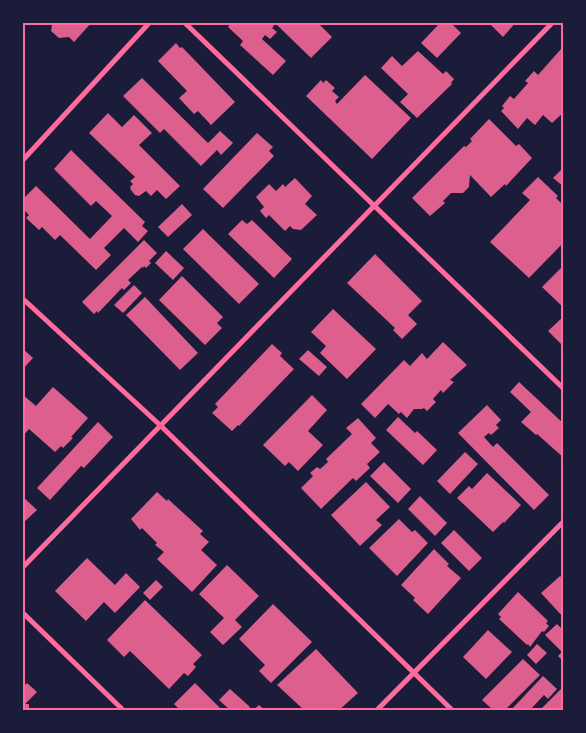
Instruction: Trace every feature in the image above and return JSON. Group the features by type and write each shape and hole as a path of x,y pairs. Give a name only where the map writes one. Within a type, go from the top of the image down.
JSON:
{"street":[{"path":"22,161 150,22"},
{"path":"184,22 564,389"},
{"path":"22,568 552,22"},
{"path":"22,298 161,426 452,710"},
{"path":"377,710 415,674 564,521"},
{"path":"22,612 123,710"}],"building":[{"path":"50,22 92,22 74,42 69,37 59,38 51,31 52,25"},
{"path":"230,22 270,22 274,26 272,28 277,32 270,39 265,35 262,39 286,61 273,75 240,45 243,41 228,27"},
{"path":"277,22 317,22 332,37 311,58 276,24"},
{"path":"441,22 450,22 461,33 437,58 421,43"},
{"path":"488,22 516,22 503,37"},
{"path":"176,43 235,102 211,125 198,111 194,114 179,98 187,91 158,61"},
{"path":"561,49 564,51 564,112 552,123 543,115 535,125 527,118 518,129 501,111 504,108 502,106 510,96 514,99 528,83 525,81 534,71 538,75"},
{"path":"418,51 443,74 446,71 454,79 452,84 417,118 400,102 408,94 381,68 392,56 402,66"},
{"path":"365,75 411,118 372,159 306,96 321,80 323,83 326,80 335,88 332,91 339,97 335,101 337,104"},
{"path":"142,78 208,143 220,131 233,143 221,155 217,150 201,166 164,129 160,133 123,96"},
{"path":"108,113 122,127 134,115 152,133 139,145 180,186 166,199 157,190 151,196 146,191 139,196 135,195 131,190 130,187 133,184 130,181 135,177 89,133"},
{"path":"489,119 516,146 519,144 532,158 506,186 505,184 491,197 470,175 469,187 463,193 451,193 443,201 445,203 430,216 412,198 464,146 466,147 472,141 470,139"},
{"path":"257,133 273,147 269,151 274,156 223,208 203,189"},
{"path":"71,150 145,222 142,226 148,231 138,242 124,228 104,248 111,255 96,270 60,235 55,240 42,227 39,230 26,218 29,215 22,208 22,200 36,186 90,239 112,216 96,201 91,206 54,169"},
{"path":"564,167 564,187 553,178"},
{"path":"538,177 558,196 556,198 564,206 564,242 529,278 490,242 530,200 522,193"},
{"path":"295,178 312,196 305,204 317,215 301,230 293,229 290,226 285,231 269,215 266,218 260,211 264,207 256,197 269,184 276,191 283,184 285,187"},
{"path":"182,204 192,215 168,237 158,227"},
{"path":"242,220 247,224 252,220 292,259 274,278 228,234"},
{"path":"203,229 259,284 239,304 183,249"},
{"path":"144,240 157,253 149,261 151,263 146,268 142,267 128,280 131,283 124,290 122,288 98,313 97,311 94,314 82,302"},
{"path":"166,251 184,268 173,280 155,263"},
{"path":"375,254 422,301 408,315 417,324 402,339 393,330 395,328 347,283"},
{"path":"564,265 564,308 542,287"},
{"path":"182,276 223,317 217,323 222,328 205,345 159,300"},
{"path":"134,285 142,293 123,313 114,305"},
{"path":"145,297 198,353 180,370 126,315"},
{"path":"333,309 376,349 347,379 320,353 326,346 311,332"},
{"path":"564,316 564,347 548,331"},
{"path":"443,342 467,365 450,380 454,382 443,393 441,390 433,399 436,402 427,411 424,408 414,409 407,418 401,412 399,414 388,404 375,418 361,404 404,360 410,366 422,353 427,359"},
{"path":"272,344 282,353 280,356 294,369 232,431 212,413 218,407 215,404"},
{"path":"22,348 33,358 22,370"},
{"path":"308,350 327,367 319,376 299,359"},
{"path":"519,382 564,424 564,458 521,422 531,412 510,392"},
{"path":"53,387 88,418 71,437 73,438 63,448 61,446 55,452 29,429 22,437 22,396 36,406"},
{"path":"312,395 327,410 308,431 323,445 298,471 289,462 285,466 263,445"},
{"path":"487,405 501,420 496,425 499,428 491,435 489,433 484,437 493,447 497,443 549,495 534,510 458,433"},
{"path":"398,417 415,433 417,431 437,450 423,465 386,430"},
{"path":"358,418 376,438 371,443 380,452 367,464 370,468 356,481 353,478 321,509 301,488 313,476 310,473 317,467 320,469 328,462 326,459 352,434 346,428"},
{"path":"98,422 113,437 84,468 81,466 50,500 37,488"},
{"path":"465,452 478,464 450,494 437,481"},
{"path":"384,462 411,489 398,503 370,476"},
{"path":"487,473 521,505 493,532 457,498 469,486 472,489"},
{"path":"366,482 390,507 376,520 382,525 360,546 331,515"},
{"path":"157,492 167,501 168,499 203,531 200,534 209,542 201,550 217,565 192,592 157,559 164,552 131,519"},
{"path":"22,496 37,510 22,524"},
{"path":"420,496 447,523 435,536 408,509"},
{"path":"399,519 412,532 415,530 428,543 397,576 369,548"},
{"path":"454,530 482,558 469,571 441,543"},
{"path":"434,549 449,564 447,566 461,578 428,614 401,585"},
{"path":"87,558 115,585 126,573 140,587 115,613 104,602 86,621 55,591"},
{"path":"227,565 259,596 235,620 242,627 223,645 210,632 224,618 199,594"},
{"path":"560,576 564,579 564,618 541,593"},
{"path":"156,580 163,587 150,600 143,593"},
{"path":"518,592 548,621 546,623 549,626 544,632 542,631 530,647 499,619 501,617 498,614"},
{"path":"145,600 202,655 193,664 196,667 188,676 184,673 169,689 130,651 124,657 107,640"},
{"path":"273,604 312,642 271,683 259,671 265,665 239,639"},
{"path":"557,624 564,631 564,662 558,656 562,652 545,635"},
{"path":"488,630 512,652 486,679 463,657"},
{"path":"537,644 547,653 536,664 527,655"},
{"path":"316,649 358,693 339,710 304,710 277,685"},
{"path":"523,659 540,675 505,710 493,710 482,700"},
{"path":"543,676 557,689 548,699 544,695 530,710 511,710"},
{"path":"27,683 37,692 25,704 29,704 29,710 22,710 22,688"},
{"path":"195,683 222,710 180,710 174,704"},
{"path":"564,686 564,710 540,710"},
{"path":"230,689 250,707 246,710 230,710 219,700"},
{"path":"259,705 265,710 253,710"}]}
